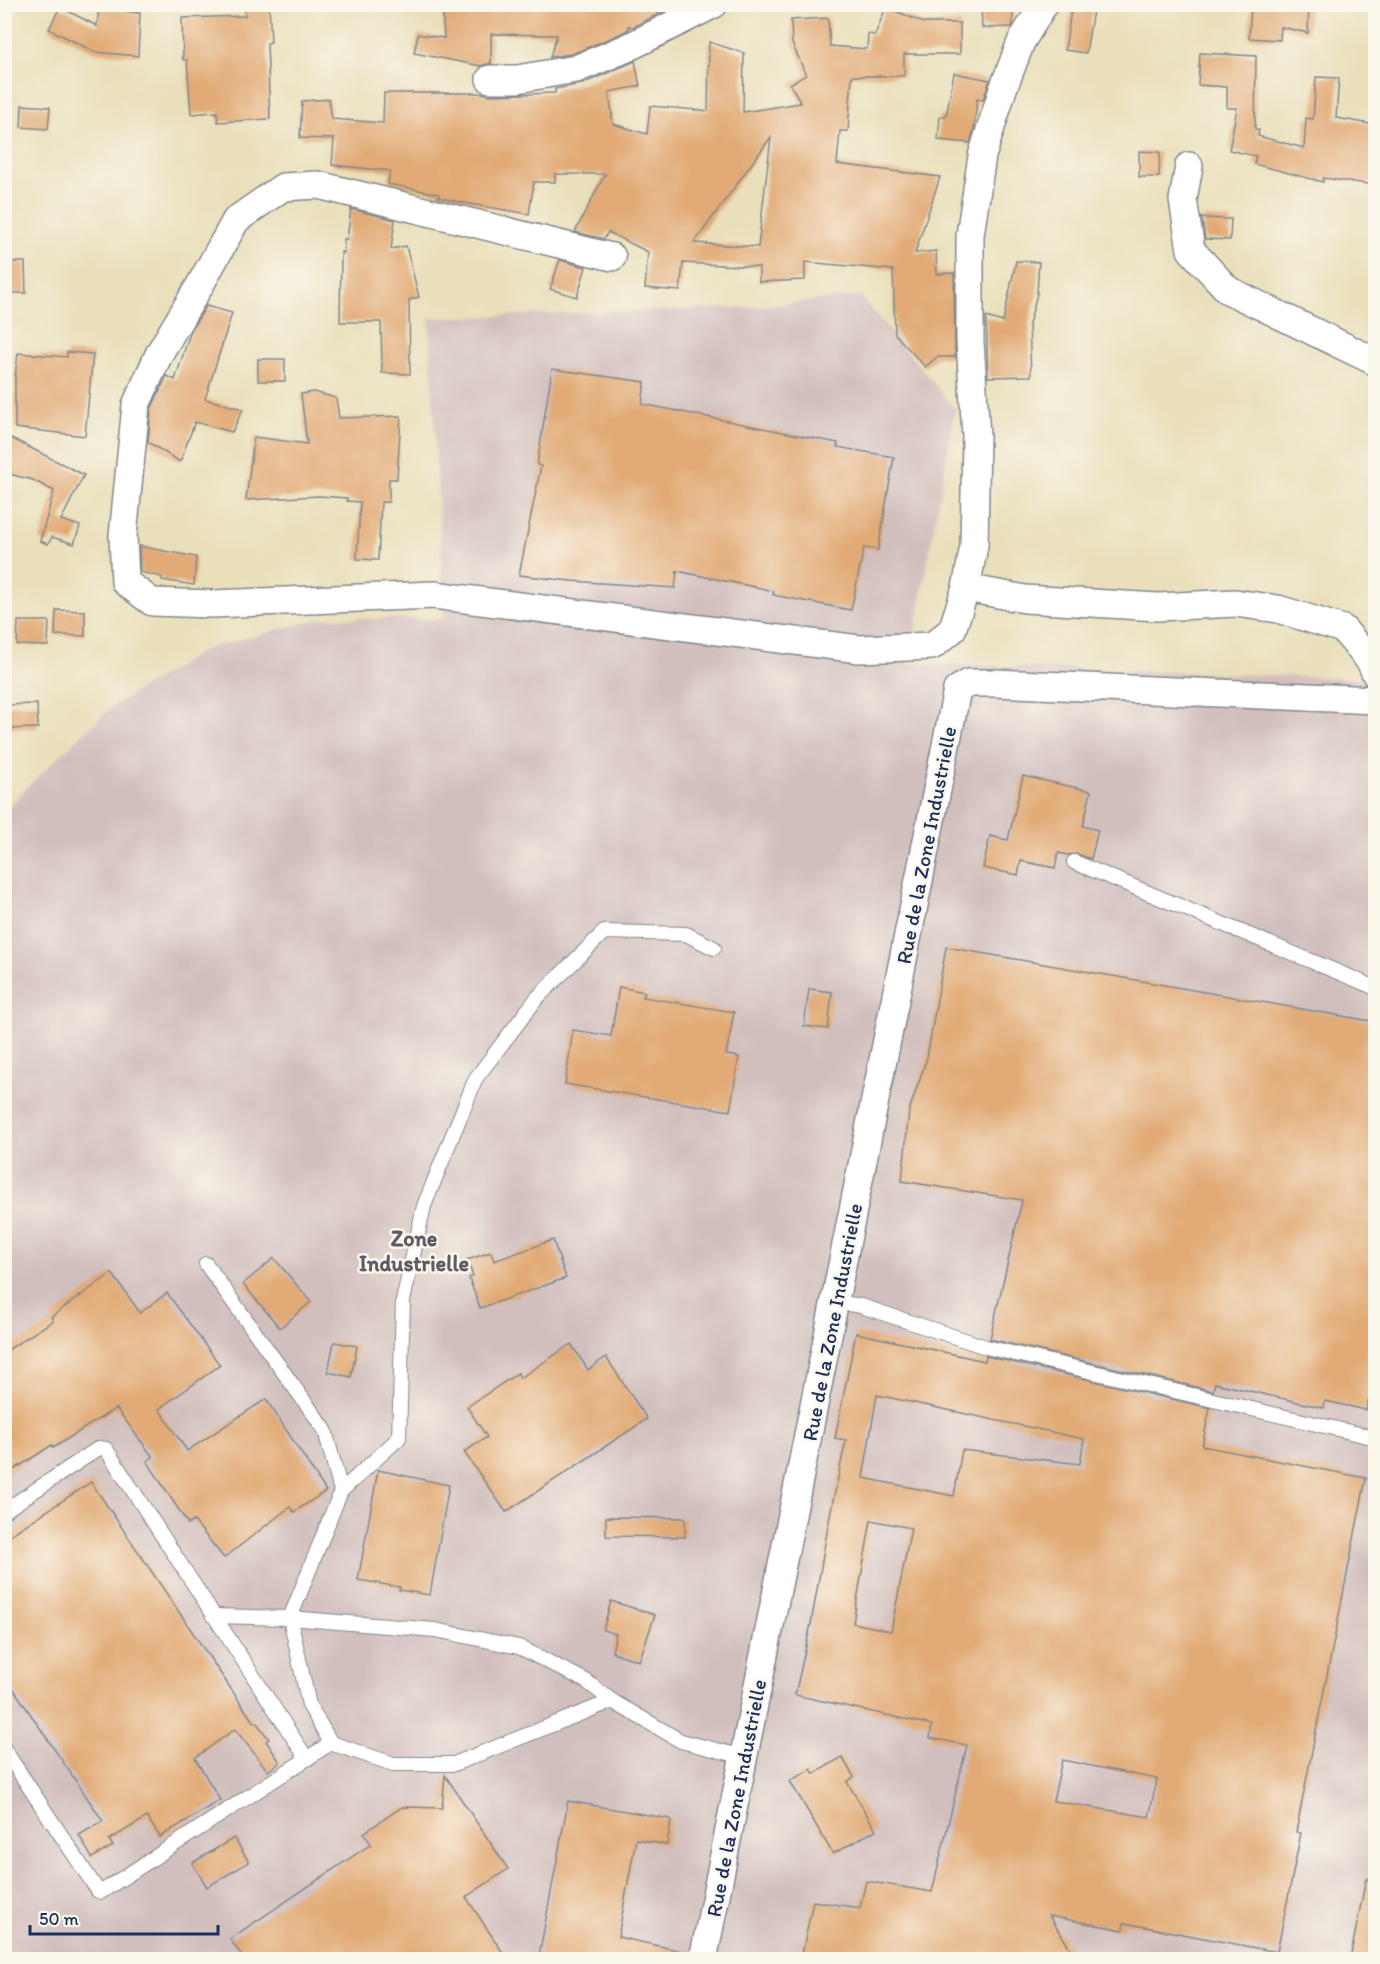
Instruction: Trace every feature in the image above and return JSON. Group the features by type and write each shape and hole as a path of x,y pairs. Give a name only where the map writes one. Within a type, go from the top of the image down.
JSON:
{"street":[{"path":"490,79 517,79 576,69 627,48 714,4"},
{"path":"612,257 318,184 283,187 236,220 160,352 136,405 123,536 125,582 152,602 212,604 434,595 858,649 932,646 952,630 966,588 974,546 976,436 970,341 970,235 982,156 1003,89 1021,42 1044,4"},
{"path":"1189,166 1183,200 1191,250 1228,290 1376,362"},
{"path":"966,588 1035,599 1158,607 1235,603 1278,609 1343,629 1370,661 1376,674"},
{"name":"Rue de la Zone Industrielle","path":"704,1959 957,690 968,683 995,683 1376,700"}],"lane":[{"path":"1074,862 1376,988"},
{"path":"612,1701 454,1764 393,1764 332,1743 309,1705 290,1618 341,1491 399,1438 403,1300 424,1206 476,1077 537,998 604,932 686,934 714,948"},
{"path":"206,1264 325,1430 341,1491"},
{"path":"836,1302 861,1306 986,1347 1376,1437"},
{"path":"4,1511 99,1448 106,1449 307,1759"},
{"path":"213,1616 290,1618 435,1629 519,1647 586,1682 612,1701 681,1741 744,1757"},
{"path":"4,1749 99,1892 332,1743"}],"shaded area":[{"path":"863,295 861,297 954,408 956,406 909,663 1375,679 1375,1959 5,1960 5,813 27,787 113,706 206,649 322,618 444,619 429,318 756,307"}],"building":[{"path":"244,4 269,4 271,42 267,43 270,119 218,122 217,112 191,114 187,60 183,60 182,18 245,16"},
{"path":"442,4 494,4 494,8 519,4 673,4 674,6 633,27 628,26 629,29 620,34 572,54 550,57 557,35 491,34 491,63 481,66 414,53 418,34 444,38"},
{"path":"981,4 1013,4 1012,27 982,28"},
{"path":"1072,4 1094,4 1086,53 1065,50"},
{"path":"1251,4 1309,4 1308,33 1281,27 1280,40 1249,38"},
{"path":"60,7 97,26 99,8 140,13 138,56 95,52 49,29"},
{"path":"886,7 924,23 960,23 960,54 904,54 904,76 852,76 848,131 840,131 837,164 940,177 915,253 936,251 937,274 954,273 955,357 937,357 925,367 895,334 893,270 805,262 805,280 759,282 759,267 683,263 680,291 645,288 648,252 608,232 604,239 575,232 605,174 555,174 555,182 534,182 529,214 464,203 438,197 439,194 388,184 390,171 332,165 334,139 300,138 302,101 329,99 332,119 383,123 384,93 482,93 490,95 555,93 555,89 582,84 635,61 640,86 609,92 613,124 647,134 650,106 708,111 709,42 744,53 743,112 801,103 790,84 806,75 792,43 791,20 828,18 830,46 867,49 868,34 875,35","holes":["771,137 758,247 694,243"]},
{"path":"1200,53 1256,56 1255,129 1259,130 1258,136 1304,148 1306,118 1313,119 1316,77 1339,78 1336,118 1376,125 1376,185 1323,178 1323,182 1254,164 1256,156 1229,150 1237,108 1227,108 1227,87 1198,85"},
{"path":"954,73 990,80 983,100 977,99 970,143 938,140 940,116 946,116"},
{"path":"22,105 50,107 48,129 21,127"},
{"path":"1139,151 1160,152 1159,177 1139,177"},
{"path":"351,209 395,220 391,249 406,246 419,297 409,300 410,374 382,373 381,322 340,322 341,252 344,253 344,239 347,239"},
{"path":"1202,218 1231,219 1230,240 1205,239"},
{"path":"560,260 586,267 577,297 550,289"},
{"path":"1016,261 1039,262 1037,294 1029,324 1031,376 988,377 986,317 1003,322"},
{"path":"4,262 25,262 26,293 4,293"},
{"path":"206,306 232,313 205,399 243,409 232,432 195,422 180,462 148,442 151,409 167,376 175,380 191,330"},
{"path":"67,352 93,354 85,436 15,428 15,377 18,353 67,357"},
{"path":"258,359 285,359 285,381 258,381"},
{"path":"552,369 645,382 642,404 838,443 837,447 894,457 878,550 864,548 851,610 773,595 774,591 677,571 675,588 519,575 541,466 537,465"},
{"path":"314,392 336,398 339,418 401,416 397,479 389,479 389,502 381,502 378,560 357,559 360,502 347,501 347,498 319,496 246,500 254,437 307,444 301,394"},
{"path":"11,438 84,475 61,520 80,526 74,544 52,537 48,544 40,541 54,491 33,480 5,473"},
{"path":"139,546 196,557 194,585 162,580 162,577 140,572"},
{"path":"56,610 85,611 85,636 55,635"},
{"path":"18,621 49,621 48,646 17,645"},
{"path":"37,704 38,728 4,729 4,705"},
{"path":"1023,776 1091,791 1083,826 1098,830 1091,859 1077,854 1058,853 1055,868 1021,861 1018,875 983,868 990,836 1008,840"},
{"path":"946,947 1376,1022 1376,1371 1366,1410 1325,1401 1324,1408 1215,1383 1213,1391 990,1339 1022,1200 902,1181 909,1111 927,1058"},
{"path":"619,987 645,992 643,997 734,1012 726,1055 739,1057 730,1111 565,1084 573,1030 611,1036"},
{"path":"809,989 832,992 828,1029 804,1026"},
{"path":"553,1240 566,1278 480,1308 469,1278 473,1276 467,1260 491,1252 494,1261"},
{"path":"274,1258 311,1302 280,1328 243,1284"},
{"path":"112,1273 140,1313 167,1293 220,1365 159,1409 187,1451 266,1399 326,1491 294,1512 290,1507 224,1558 194,1521 188,1524 147,1461 153,1457 116,1408 4,1476 4,1352 53,1321 51,1317"},
{"path":"856,1333 985,1361 986,1356 1210,1408 1202,1446 1366,1478 1296,1832 1301,1833 1277,1952 1124,1923 1123,1930 1049,1916 1077,1959 801,1959 813,1901 860,1908 866,1881 932,1892 967,1745 930,1738 932,1725 795,1695 846,1440 835,1438","holes":["877,1395 1084,1439 1080,1464 962,1450 954,1496 863,1478","871,1520 911,1528 891,1631 853,1623","1062,1760 1157,1779 1149,1817 1053,1801"]},
{"path":"334,1342 357,1346 351,1377 328,1372"},
{"path":"571,1344 588,1370 606,1357 647,1419 506,1512 464,1452 487,1437 467,1407 518,1373 520,1378"},
{"path":"378,1470 449,1485 430,1595 358,1580"},
{"path":"91,1482 254,1723 256,1722 269,1739 266,1741 280,1762 268,1771 235,1729 195,1758 220,1800 160,1837 147,1817 109,1840 113,1846 92,1858 79,1835 103,1821 4,1675 4,1539"},
{"path":"606,1517 685,1518 685,1537 606,1536"},
{"path":"611,1601 655,1615 639,1661 612,1652 616,1634 603,1630"},
{"path":"842,1757 854,1777 847,1782 876,1830 833,1854 790,1781 811,1769 814,1774"},
{"path":"445,1775 508,1869 466,1897 507,1959 244,1959 230,1939 371,1844 364,1833 402,1807 442,1808"},
{"path":"568,1801 671,1819 667,1845 636,1839 618,1937 682,1951 681,1959 560,1959 539,1956"},
{"path":"234,1838 249,1862 207,1887 192,1863"},
{"path":"1366,1879 1376,1880 1376,1959 1350,1959"}],"district":[{"name":"Zone Industrielle","path":"414,1250"}]}
